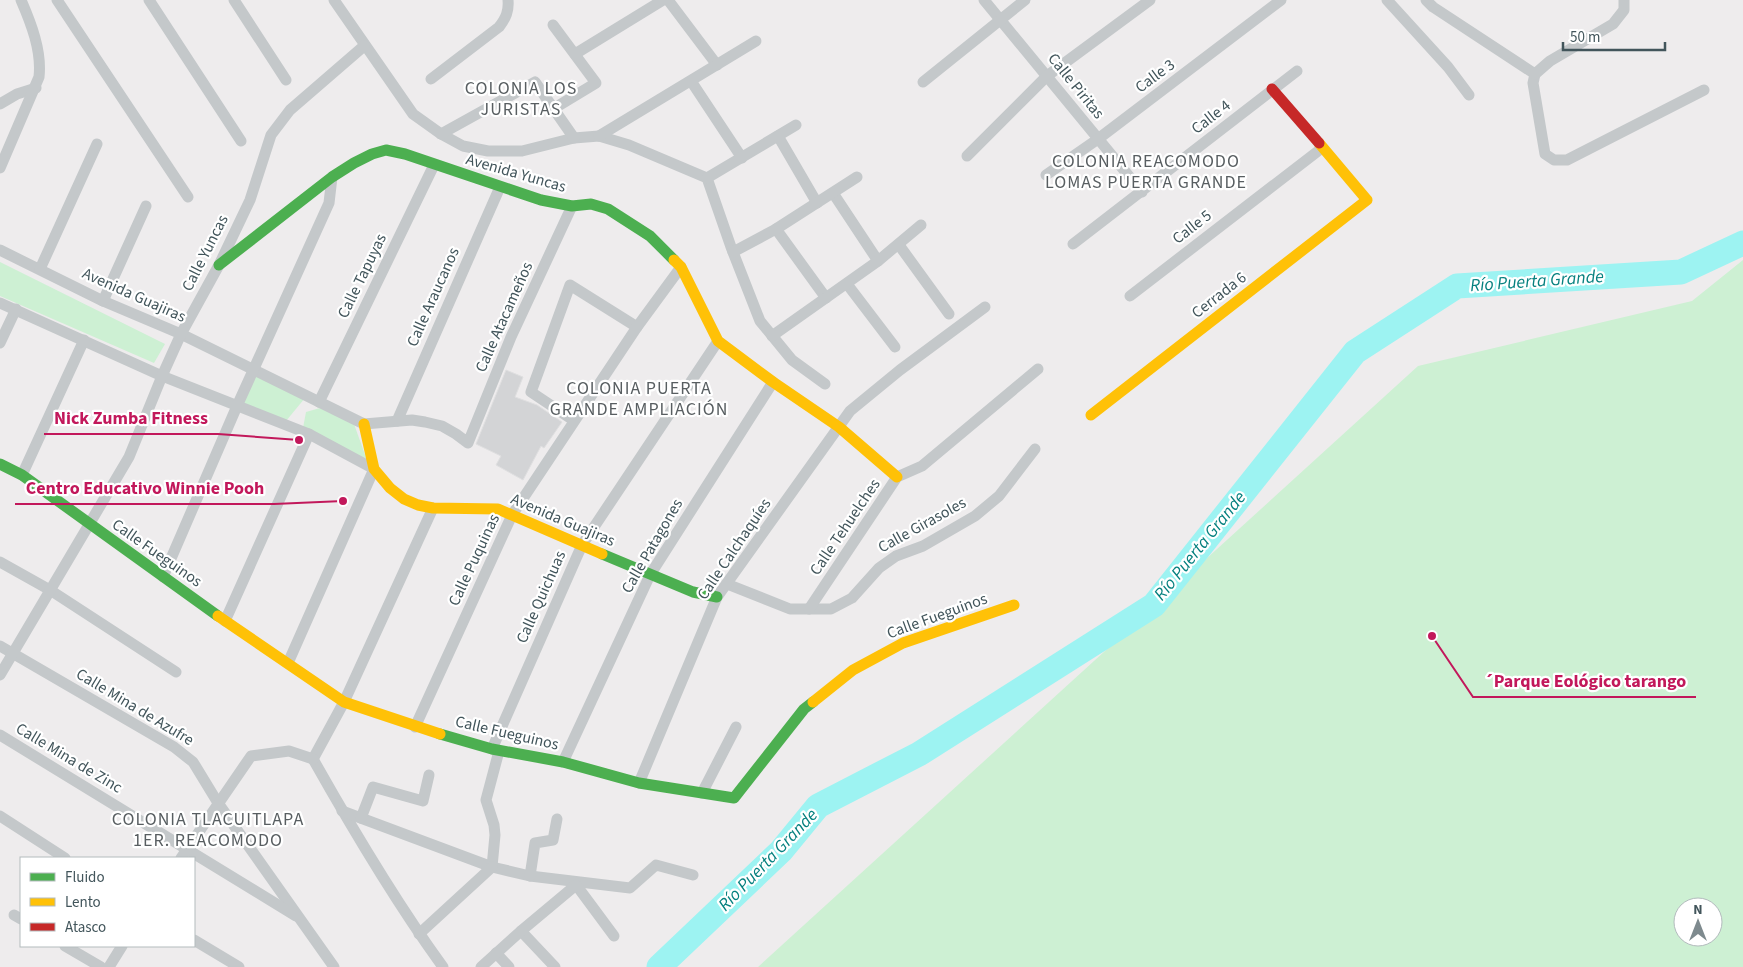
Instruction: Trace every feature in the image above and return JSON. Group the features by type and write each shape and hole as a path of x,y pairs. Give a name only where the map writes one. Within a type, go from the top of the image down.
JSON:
{"street":[{"path":"0,168 36,88 40,64 33,32 21,0"},
{"path":"57,0 188,197"},
{"path":"149,0 241,141"},
{"path":"234,0 286,80"},
{"path":"334,0 364,46 413,114 441,134 463,146 488,151 522,151 574,138 599,136 629,145 707,178 760,321 792,360 825,384"},
{"path":"431,79 499,27 506,19 509,8 508,0"},
{"path":"575,54 663,0"},
{"path":"668,0 717,65"},
{"name":"Calle Piritas","path":"984,0 1142,192"},
{"path":"922,82 1025,0"},
{"path":"966,156 1047,76 1150,0"},
{"name":"Calle 3","path":"1046,175 1098,139 1281,0"},
{"path":"1388,0 1448,67 1470,95"},
{"path":"1426,0 1433,7 1535,74"},
{"path":"1624,0 1624,10 1613,24 1550,62 1535,74 1533,83 1545,154 1554,160 1567,160 1704,90"},
{"path":"553,25 596,83 553,109"},
{"path":"599,136 756,42"},
{"name":"Calle Yuncas","path":"0,675 129,456 181,334 219,265 250,200 271,135 290,110 364,46"},
{"name":"Calle 4","path":"1073,244 1297,71"},
{"path":"691,80 742,158"},
{"path":"441,134 535,82 574,138"},
{"path":"0,104 17,94 36,88"},
{"path":"1272,89 1322,148"},
{"path":"707,178 796,125"},
{"path":"778,136 817,203"},
{"path":"40,270 97,144"},
{"name":"Cerrada 6","path":"1092,415 1366,200 1322,148"},
{"name":"Calle 5","path":"1130,296 1322,148"},
{"name":"Avenida Yuncas","path":"219,265 332,177 372,154 386,150 405,154 541,200 572,206 591,204 608,208 650,236 681,267 718,341 773,382 839,426"},
{"name":"Calle Tapuyas","path":"319,402 434,165"},
{"path":"163,577 237,406 255,370 329,203 332,177"},
{"path":"733,252 776,229 857,177"},
{"name":"Calle Araucanos","path":"397,421 500,187"},
{"path":"832,193 878,261"},
{"path":"104,301 146,206"},
{"name":"Calle Atacameños","path":"397,421 412,420 442,426 468,443 511,337 572,206"},
{"path":"772,336 878,261 921,225"},
{"path":"776,229 826,298"},
{"path":"899,245 949,314"},
{"name":"Avenida Guajiras","path":"0,250 104,301 181,334 364,424 374,469"},
{"name":"Calle Puquinas","path":"415,727 512,515 573,420 681,267"},
{"path":"847,284 895,348"},
{"path":"573,420 531,392 570,285 637,327"},
{"name":"Avenida Guajiras","path":"0,302 162,376 309,434 374,469 390,488 404,499 418,505 433,508 498,509 650,576 693,592 717,597"},
{"name":"Calle Calchaquíes","path":"639,782 717,597 839,426 850,411 900,370 985,307"},
{"path":"0,343 16,309"},
{"path":"22,475 84,340"},
{"name":"Calle Quichuas","path":"492,867 494,830 486,800 495,750 582,545 718,341"},
{"path":"898,477 922,466 1038,369"},
{"name":"Calle Patagones","path":"564,762 650,576 773,382"},
{"path":"364,424 397,421"},
{"name":"Calle Tehuelches","path":"809,609 898,477 839,426"},
{"path":"224,621 309,434"},
{"name":"Calle Girasoles","path":"727,584 790,609 832,609 852,598 878,568 896,556 923,546 975,516 999,496 1034,449"},
{"name":"Calle Fueguinos","path":"0,464 22,475 224,621 344,702 415,727 495,750 564,762 639,782 734,798 804,709 853,670 903,643 1014,606"},
{"path":"288,663 374,469"},
{"path":"312,759 344,702 433,508"},
{"path":"0,562 50,590 176,672"},
{"name":"Calle Mina de Azufre","path":"0,646 174,747 194,762 218,802 334,967"},
{"path":"702,793 736,727"},
{"name":"Calle Mina de Zinc","path":"0,735 184,854"},
{"path":"184,854 251,756 289,751 312,759 342,811 419,934 443,967"},
{"path":"361,818 373,787 423,801 430,775"},
{"path":"342,811 492,867 530,876 575,883 630,888 656,865 693,875"},
{"path":"0,816 63,857"},
{"path":"530,876 536,842 553,840 557,819"},
{"name":"Calle Mina de Zinc","path":"195,860 299,918"},
{"path":"419,934 492,867"},
{"path":"481,967 575,883"},
{"path":"575,883 614,936"},
{"path":"521,930 555,967"},
{"path":"195,941 239,967"},
{"path":"67,947 101,967"},
{"path":"109,967 121,947"},
{"path":"496,953 508,967"}],"green space":[{"path":"1743,260 1743,967 758,967 1418,366 1692,301"},
{"path":"0,262 165,344 154,363 0,296"},
{"path":"256,373 305,398 286,421 243,403"},
{"path":"320,408 354,424 368,463 303,428 306,412"}],"building":[{"path":"506,370 523,377 515,397 537,405 562,422 544,448 541,446 523,480 496,465 501,456 476,444"}],"waterway":[{"name":"Río Puerta Grande","path":"659,967 781,851 818,806 919,754 1154,605 1355,352 1457,286 1681,272 1743,243"}],"traffic: fast":[{"path":"219,265 332,177 354,163 372,154 386,150 405,154 541,200 572,206 591,204 608,209 650,236 674,260"},
{"path":"0,464 22,475 218,616"},
{"path":"602,554 693,592 717,597"},
{"path":"440,734 492,749 563,762 639,783 734,798 804,709 813,702"}],"traffic: slow":[{"path":"1091,415 1367,200 1319,143"},
{"path":"674,260 681,267 718,341 773,382 839,427 897,477"},
{"path":"364,424 374,469 390,488 404,499 418,505 433,508 498,509 602,554"},
{"path":"813,702 853,670 903,643 1014,605"},
{"path":"218,616 344,702 440,734"}],"traffic: jam":[{"path":"1272,89 1319,143"}],"place":[{"name":"Nick Zumba Fitness","path":"299,440"},
{"name":"Centro Educativo Winnie Pooh","path":"343,501"},
{"name":"´Parque Eológico tarango","path":"1432,636"}],"district":[{"name":"COLONIA LOS JURISTAS","path":"521,98"},
{"name":"COLONIA REACOMODO LOMAS PUERTA GRANDE","path":"1146,171"},
{"name":"COLONIA PUERTA GRANDE AMPLIACIÓN","path":"639,398"},
{"name":"COLONIA TLACUITLAPA 1ER. REACOMODO","path":"208,830"}]}
